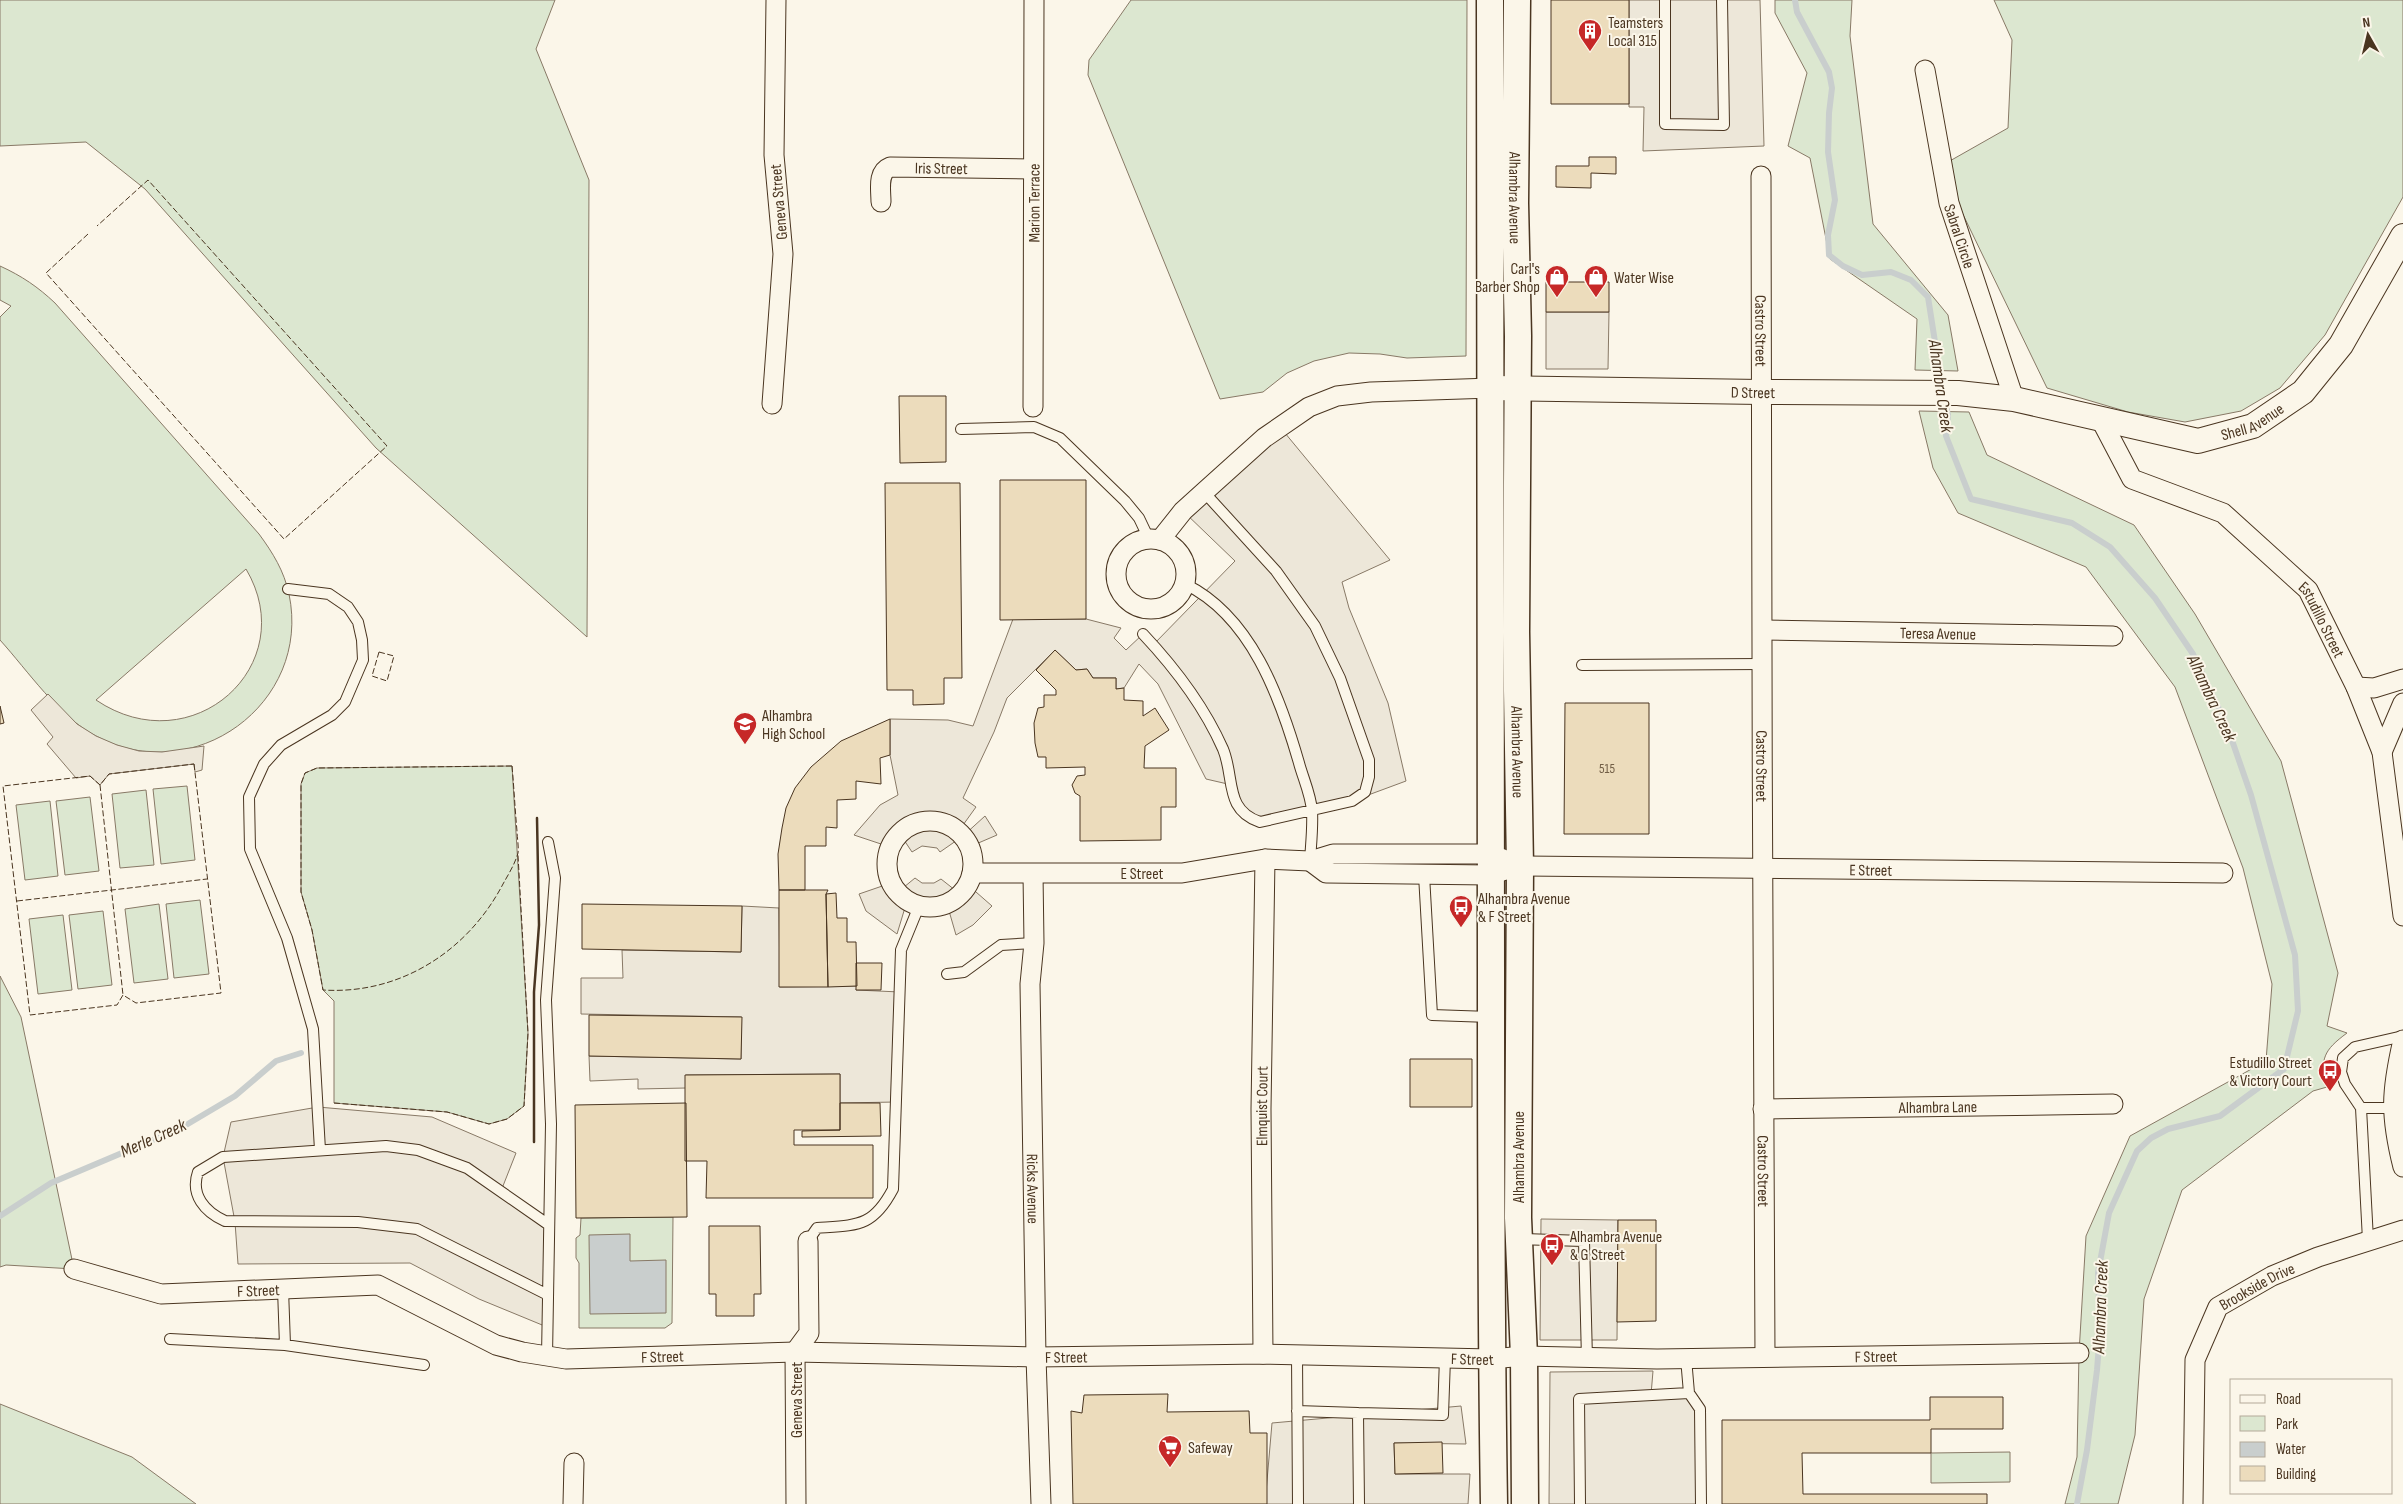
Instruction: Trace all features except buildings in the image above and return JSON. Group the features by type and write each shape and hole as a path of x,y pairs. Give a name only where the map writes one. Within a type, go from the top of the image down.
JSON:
{"main road":[{"name":"Alhambra Avenue","path":"1490,0 1492,388 1489,864 1491,1359 1494,1504"},
{"name":"Alhambra Avenue","path":"1517,0 1515,203 1518,389 1516,632 1520,866 1520,1239 1524,1356 1525,1504"}],"street":[{"name":"Geneva Street","path":"772,404 783,254 774,155 776,0"},
{"name":"Marion Terrace","path":"1033,407 1034,0"},
{"name":"Sabral Circle","path":"1925,70 1949,202 2014,399"},
{"name":"Iris Street","path":"881,202 881,174 884,169 890,167 1033,169"},
{"name":"Castro Street","path":"1761,176 1760,410 1763,630 1765,1356"},
{"name":"Shell Avenue","path":"2014,399 2198,441 2254,426 2303,392 2341,346 2403,236"},
{"name":"D Street","path":"1492,388 1914,392 1958,393 2014,399"},
{"path":"1154,540 1183,511 1264,438 1309,407 1337,396 1371,392 1492,388"},
{"name":"Estudillo Street","path":"2101,420 2132,479 2223,513 2308,590 2356,687 2382,752 2403,916"},
{"path":"1154,540 1171,544 1179,552 1184,562 1185,584 1176,599 1161,608 1144,608 1128,601 1120,591 1116,580 1118,563 1127,548 1137,542 1154,540"},
{"name":"Teresa Avenue","path":"1763,630 2113,636"},
{"path":"2356,687 2374,688 2403,679"},
{"path":"2382,752 2403,703"},
{"path":"930,821 942,823 953,828 963,836 973,860 972,873 968,884 954,900 933,907 919,906 907,901 897,893 887,871 887,859 890,847 899,834 908,827 930,821"},
{"name":"E Street","path":"972,873 1182,873 1265,859 1310,861 1333,854 1424,855 1489,864 1520,866 2223,873"},
{"path":"1424,855 1424,875"},
{"name":"Elmquist Court","path":"1263,1354 1261,1109 1265,859"},
{"name":"E Street","path":"1310,861 1326,873 1424,875 1489,864"},
{"name":"Ricks Avenue","path":"1033,874 1034,943 1030,984 1036,1357 1041,1504"},
{"path":"2403,1038 2392,1108 2396,1142 2403,1167"},
{"name":"Alhambra Lane","path":"1763,1109 2113,1104"},
{"name":"Brookside Drive","path":"2194,1504 2195,1360 2218,1307 2272,1276 2368,1240 2403,1230"},
{"name":"Geneva Street","path":"796,1504 796,1352 810,1332 808,1241"},
{"name":"F Street","path":"74,1269 161,1294 378,1285 496,1345 522,1352 566,1359 796,1352 1036,1357 1263,1354 1491,1359 1524,1356 1686,1358 2079,1353"},
{"path":"573,1504 574,1463"}],"lane":[{"path":"1665,0 1665,124 1724,125 1722,0"},
{"path":"1033,407 1034,427"},
{"path":"961,429 1034,427 1060,438 1081,456 1135,512 1154,540"},
{"path":"1143,634 1190,690 1223,750 1234,800 1247,818 1260,822 1352,801 1364,792 1370,777 1369,760 1340,678 1310,617 1252,543 1204,492"},
{"path":"1185,584 1204,593 1239,627 1260,663 1285,714 1312,809 1310,861"},
{"path":"288,589 329,594 348,607 358,622 362,640 363,660 345,702 332,715 281,745 264,764 249,797 250,849 287,938 313,1030 320,1150"},
{"path":"1582,665 1763,664"},
{"path":"547,1356 551,1124 546,1000 556,878 548,842"},
{"path":"1424,875 1432,1015 1491,1017"},
{"path":"808,1241 818,1228 867,1222 883,1209 893,1189 901,950 919,906"},
{"path":"947,974 964,972 1001,945 1034,943"},
{"path":"2368,1240 2361,1108 2345,1084 2341,1072 2343,1058 2355,1047 2403,1038"},
{"path":"2361,1108 2392,1108"},
{"path":"548,1295 417,1229 358,1222 225,1221 210,1214 197,1194 195,1181 198,1172 223,1157 386,1146 418,1150 467,1168 549,1225"},
{"path":"1520,1239 1584,1241 1587,1358"},
{"path":"283,1289 285,1345"},
{"path":"170,1339 285,1345 424,1365"},
{"path":"1297,1355 1298,1504"},
{"path":"1297,1411 1443,1415 1445,1358"},
{"path":"1686,1358 1689,1393 1700,1409 1701,1504"},
{"path":"1580,1504 1579,1399 1689,1393"},
{"path":"1358,1413 1359,1504"}],"green space":[{"path":"0,0 555,0 536,49 589,180 587,637 376,448 145,189 86,142 0,146"},
{"path":"1131,0 1467,0 1466,356 1407,358 1380,354 1349,353 1314,361 1287,373 1263,392 1220,399 1088,75 1089,60"},
{"path":"1775,0 1852,0 1850,36 1873,224 1948,315 1958,371 1915,370 1917,319 1830,259 1810,158 1788,146 1807,73 1775,13"},
{"path":"1994,0 2403,0 2403,197 2325,335 2280,388 2241,411 2185,422 2128,412 2047,388 1956,200 1948,162 2008,128 2012,40"},
{"path":"0,266 29,282 55,303 259,534 281,570 289,594 291,634 282,670 264,701 238,726 206,743 170,752 133,750 96,736 82,728 57,705 0,640 0,317 11,306 0,300","holes":["246,569 260,605 260,639 249,670 228,695 201,712 168,720 132,717 96,700"]},
{"path":"1919,411 1969,412 1987,455 2134,525 2195,614 2281,761 2338,973 2327,1026 2347,1033 2328,1050 2325,1056 2324,1069 2327,1087 2313,1091 2182,1190 2144,1299 2135,1435 2118,1504 2065,1504 2077,1457 2079,1353 2086,1236 2130,1136 2266,1061 2272,984 2243,868 2175,687 2086,567 1958,513 1933,468"},
{"path":"512,766 528,1033 524,1106 507,1119 489,1124 447,1112 334,1103 334,1001 323,990 312,930 301,892 301,784 305,773 317,768"},
{"path":"187,786 195,860 161,864 153,789"},
{"path":"146,790 154,865 120,868 112,794"},
{"path":"90,797 99,871 65,875 56,801"},
{"path":"50,801 58,876 25,880 16,805"},
{"path":"200,900 209,974 174,978 166,904"},
{"path":"159,904 168,979 134,983 125,909"},
{"path":"103,911 112,985 78,989 69,915"},
{"path":"63,915 72,990 38,994 29,919"},
{"path":"0,976 21,1017 74,1269 6,1265 0,1267"},
{"path":"673,1217 672,1323 665,1328 579,1328 579,1263 576,1258 576,1238 580,1235 581,1218"},
{"path":"0,1404 132,1457 196,1504 0,1504"},
{"path":"2010,1452 2010,1482 1931,1483 1931,1453"}],"shaded area":[{"path":"1629,0 1760,0 1764,146 1643,151 1644,107 1629,107"},
{"path":"1546,312 1609,312 1608,369 1546,369"},
{"path":"1280,427 1390,560 1342,582 1349,608 1388,703 1406,781 1352,801 1260,822 1247,818 1232,785 1206,779 1158,684 1139,664 1124,688 1116,689 1116,678 1093,678 1087,669 1076,670 1055,650 1007,698 994,732 963,798 976,807 958,832 963,836 940,852 937,848 922,846 912,852 900,834 890,847 854,835 880,805 898,795 890,755 890,719 948,720 973,726 1013,619 1086,619 1121,628 1114,638 1126,650 1143,634 1153,645 1235,561 1183,511"},
{"path":"48,694 77,724 96,736 117,745 139,751 162,752 204,746 202,770 195,772 194,764 109,774 100,785 90,776 76,778 47,744 53,737 31,710"},
{"path":"985,816 997,835 969,847 963,836"},
{"path":"915,878 922,883 934,883 941,879 960,894 968,885 992,906 973,925 956,935 947,904 933,907 919,906 907,901 897,934 866,911 859,894 891,883 898,892"},
{"path":"742,906 779,908 780,987 857,986 856,990 900,992 896,1102 840,1103 840,1074 686,1075 686,1088 638,1089 638,1079 590,1081 589,1056 741,1059 741,1017 581,1014 581,978 623,978 622,950 741,952"},
{"path":"318,1107 432,1117 516,1153 501,1191 549,1225 547,1327 479,1299 410,1263 238,1264 235,1222 223,1157 231,1122"},
{"path":"1541,1219 1618,1220 1617,1340 1540,1340"},
{"path":"1653,1371 1651,1395 1689,1393 1700,1409 1701,1504 1549,1504 1550,1372"},
{"path":"1461,1406 1466,1444 1394,1443 1395,1474 1470,1474 1468,1504 1265,1504 1272,1423"}],"water":[{"path":"630,1234 630,1261 666,1260 666,1313 590,1314 589,1235"}],"waterway":[{"name":"Alhambra Creek","path":"1795,0 1797,12 1829,72 1832,88 1828,152 1835,200 1828,235 1829,255 1843,266 1862,275 1891,272 1911,280 1928,297 1942,387"},
{"name":"Alhambra Creek","path":"1944,397 1948,415 1946,436 1971,499 2072,523 2110,547 2155,598 2193,654 2227,726 2251,795 2295,955 2298,1011 2284,1069 2220,1116 2168,1129 2151,1138 2137,1151 2109,1213 2098,1273 2100,1332 2097,1370 2087,1450 2077,1504"},
{"name":"Merle Creek","path":"0,1216 51,1183 181,1128 235,1096 276,1061 301,1053"}],"fence":[{"path":"88,234 46,273 284,539 387,446 148,180 97,226"},
{"path":"379,652 394,656 387,681 372,676 379,652"},
{"path":"194,764 221,993 136,1003 123,995 117,1005 30,1015 3,786 90,776 100,785 109,774 194,764"},
{"path":"512,766 518,853 503,884 471,930 429,964 405,976 379,985 351,990 323,990 312,930 301,892 301,784 305,773 317,768 512,766"},
{"path":"100,785 123,995"},
{"path":"334,1103 447,1112 489,1124 507,1119 524,1106 528,1033 518,855"},
{"path":"17,901 207,879"}],"wall":[{"path":"534,1142 534,992 539,925 537,818"}],"place":[{"name":"Teamsters Local 315","path":"1590,52"},
{"name":"Carl's Barber Shop","path":"1557,298"},
{"name":"Water Wise","path":"1596,298"},
{"name":"Alhambra High School","path":"745,745"},
{"name":"Alhambra Avenue & F Street","path":"1461,928"},
{"name":"Estudillo Street & Victory Court","path":"2330,1092"},
{"name":"Alhambra Avenue & G Street","path":"1552,1266"},
{"name":"Safeway","path":"1170,1468"}]}
